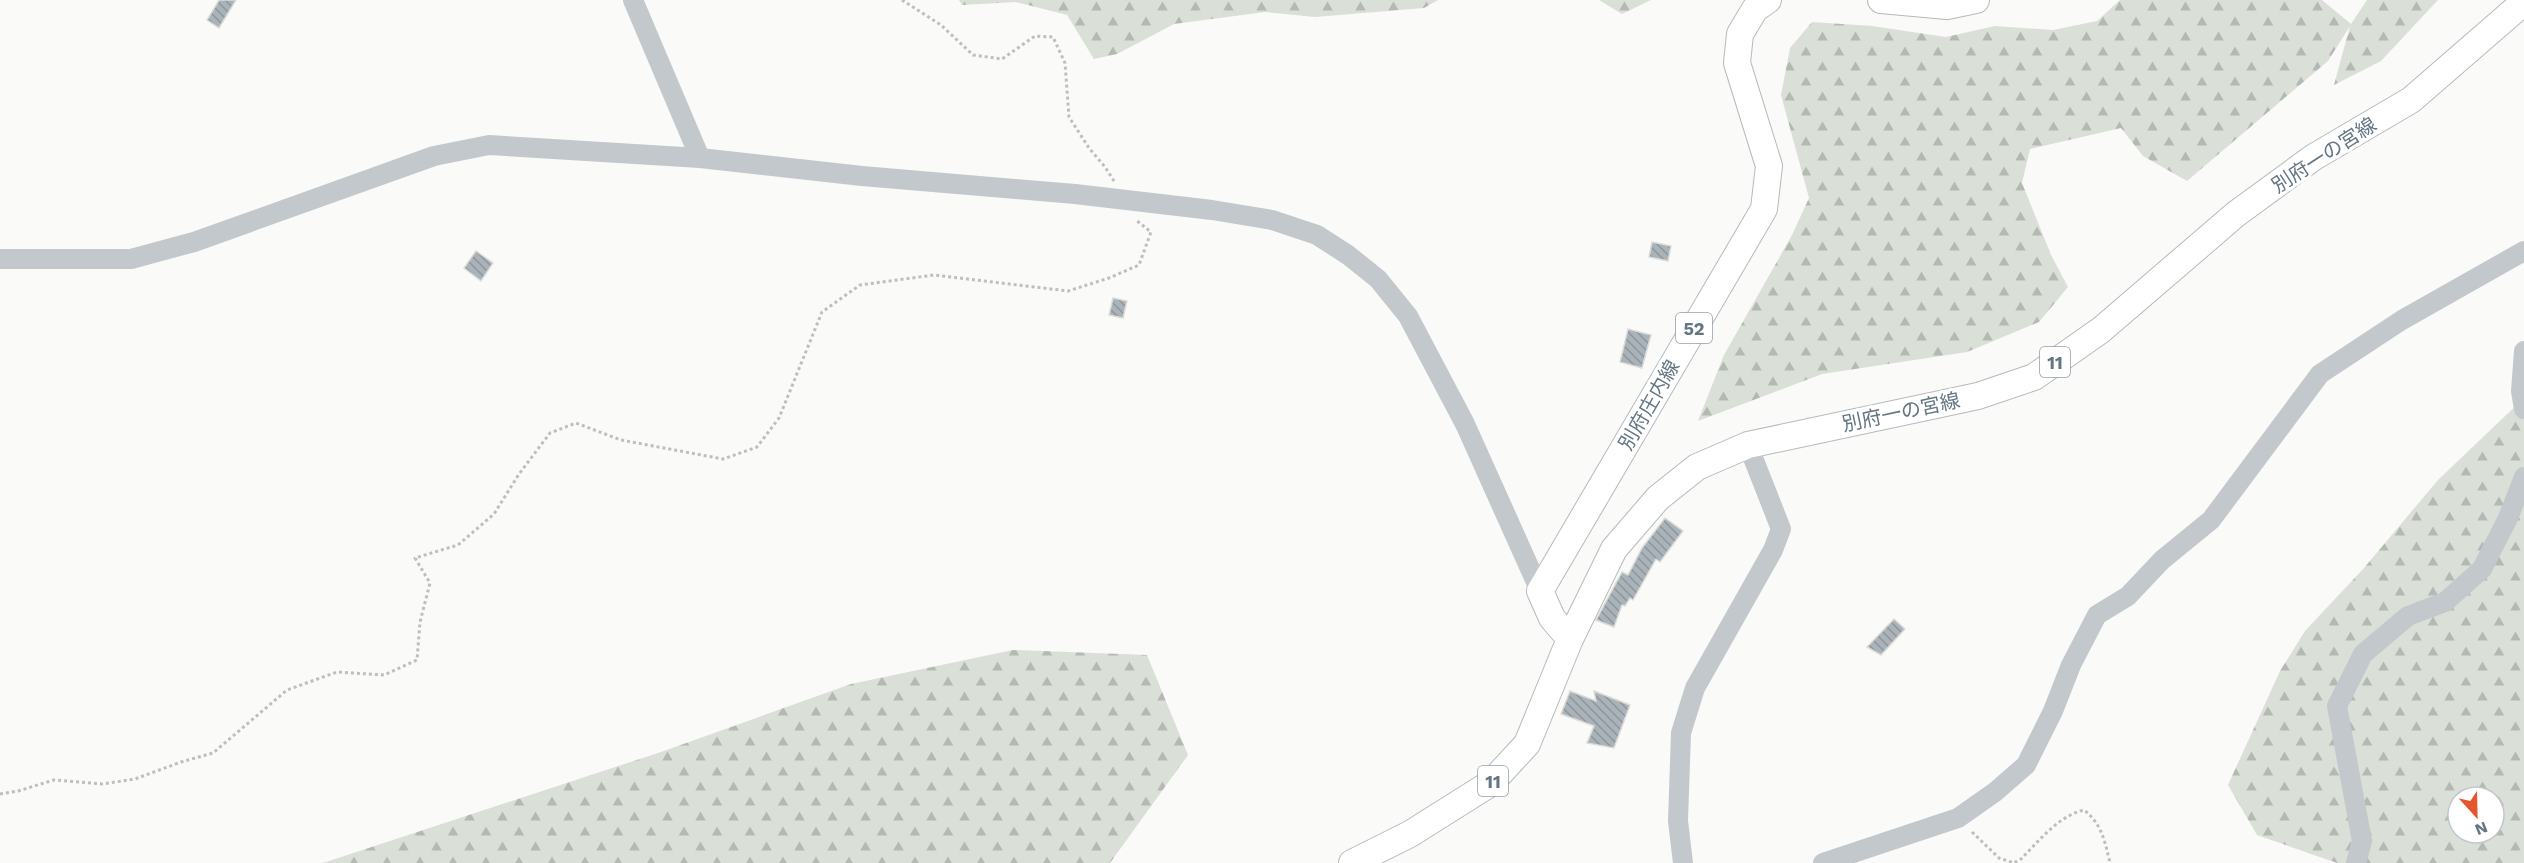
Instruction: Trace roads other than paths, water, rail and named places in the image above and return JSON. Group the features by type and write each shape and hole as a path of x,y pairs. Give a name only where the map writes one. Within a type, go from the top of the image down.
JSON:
{"main road":[{"name":"別府庄内線","path":"1540,591 1764,209 1769,166 1737,63 1740,34 1755,9 1768,0"},
{"path":"1881,0 1947,6 1976,0"},
{"name":"別府一の宮線","path":"1352,863 1410,834 1491,783 1527,744 1570,639 1614,549 1658,498 1697,467 1749,445 1978,396 2034,376 2101,330 2236,214 2305,163 2411,100 2524,2"},
{"path":"1540,591 1552,618 1570,639"}],"street":[{"path":"633,0 700,158"},
{"path":"0,259 131,259 194,242 434,156 489,146 700,158 862,176 1126,200 1272,220 1317,236 1348,255 1378,279 1408,316 1465,424 1540,591"},
{"path":"1823,863 1958,818 1995,792 2026,765 2053,711 2071,665 2097,615 2128,596 2162,560 2211,520 2320,374 2402,320 2524,251"},
{"path":"2524,351 2521,392 2524,409"},
{"path":"1683,863 1678,821 1681,733 1695,688 1773,550 1782,529 1749,445"},
{"path":"2356,863 2362,841 2337,706 2363,654 2408,616 2445,602 2482,569 2508,518 2524,477"}]}
